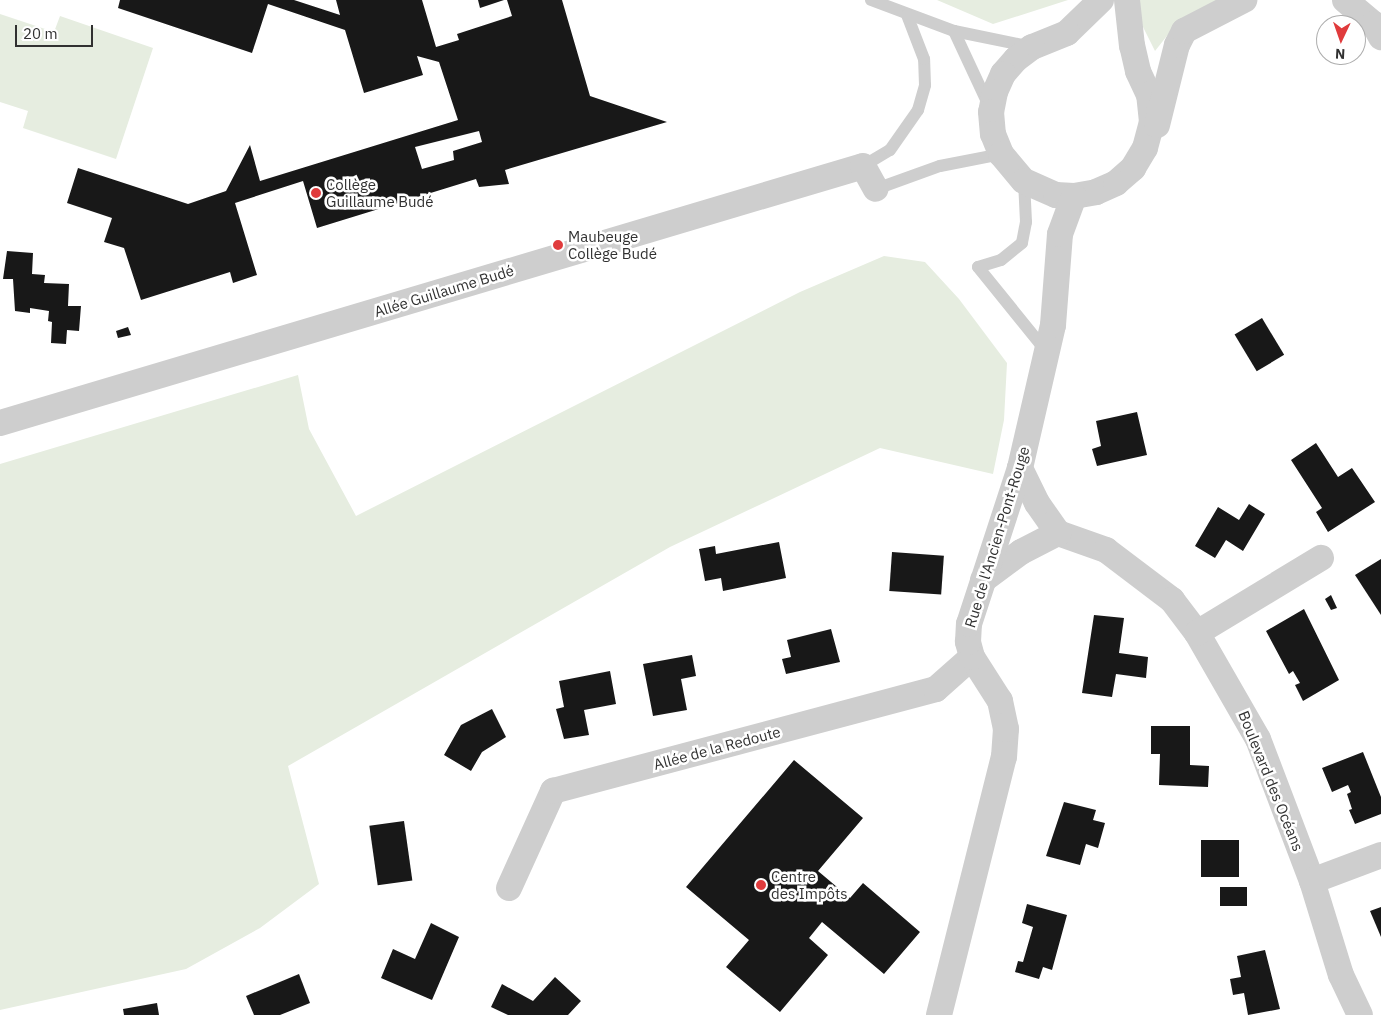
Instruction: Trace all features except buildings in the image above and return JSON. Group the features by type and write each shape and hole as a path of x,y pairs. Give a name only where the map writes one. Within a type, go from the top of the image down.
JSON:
{"street":[{"path":"1101,0 1067,33 1040,43 1003,74 991,112 993,134 1001,154 1024,181 1048,192 1074,196 1096,192 1116,183 1133,168 1161,118 1177,45 1184,31 1244,0"},
{"path":"1127,0 1138,71 1149,95 1151,113 1145,148"},
{"path":"1345,0 1374,24 1381,37"},
{"path":"863,166 876,188"},
{"name":"Allée Guillaume Budé","path":"0,423 863,166"},
{"name":"Rue de l'Ancien-Pont-Rouge","path":"939,1015 1004,757 1006,729 1000,701 972,657 968,642 968,624 1020,468 1047,353 1060,234 1074,196"},
{"path":"983,580 1021,552 1058,533 1037,503 1020,468"},
{"name":"Boulevard des Océans","path":"1058,533 1106,550 1172,600 1197,633 1258,739 1312,881 1353,1010"},
{"path":"1197,633 1322,558"},
{"name":"Allée de la Redoute","path":"508,888 553,791 936,689 972,657"},
{"path":"1312,881 1381,855"}],"lane":[{"path":"871,0 954,31 1040,43"},
{"path":"863,166 890,150 918,110 925,84 924,59 907,15"},
{"path":"954,31 991,112"},
{"path":"876,188 940,166 1001,154"},
{"path":"1024,181 1026,222 1022,243 1001,260 978,267 1047,353"}],"shaded area":[{"path":"937,0 1068,0 993,24"},
{"path":"1138,0 1222,0 1174,27 1155,51 1139,19"},
{"path":"0,14 54,32 60,16 153,48 116,159 23,128 28,111 0,102"},
{"path":"884,256 925,262 959,299 1007,363 1004,420 993,474 880,448 670,547 288,766 319,884 260,928 186,969 0,1010 0,464 298,375 309,429 356,516 800,292"}],"place":[{"name":"Collège Guillaume Budé","path":"316,193"},
{"name":"Maubeuge Collège Budé","path":"558,245"},
{"name":"Centre des Impôts","path":"761,885"}]}
